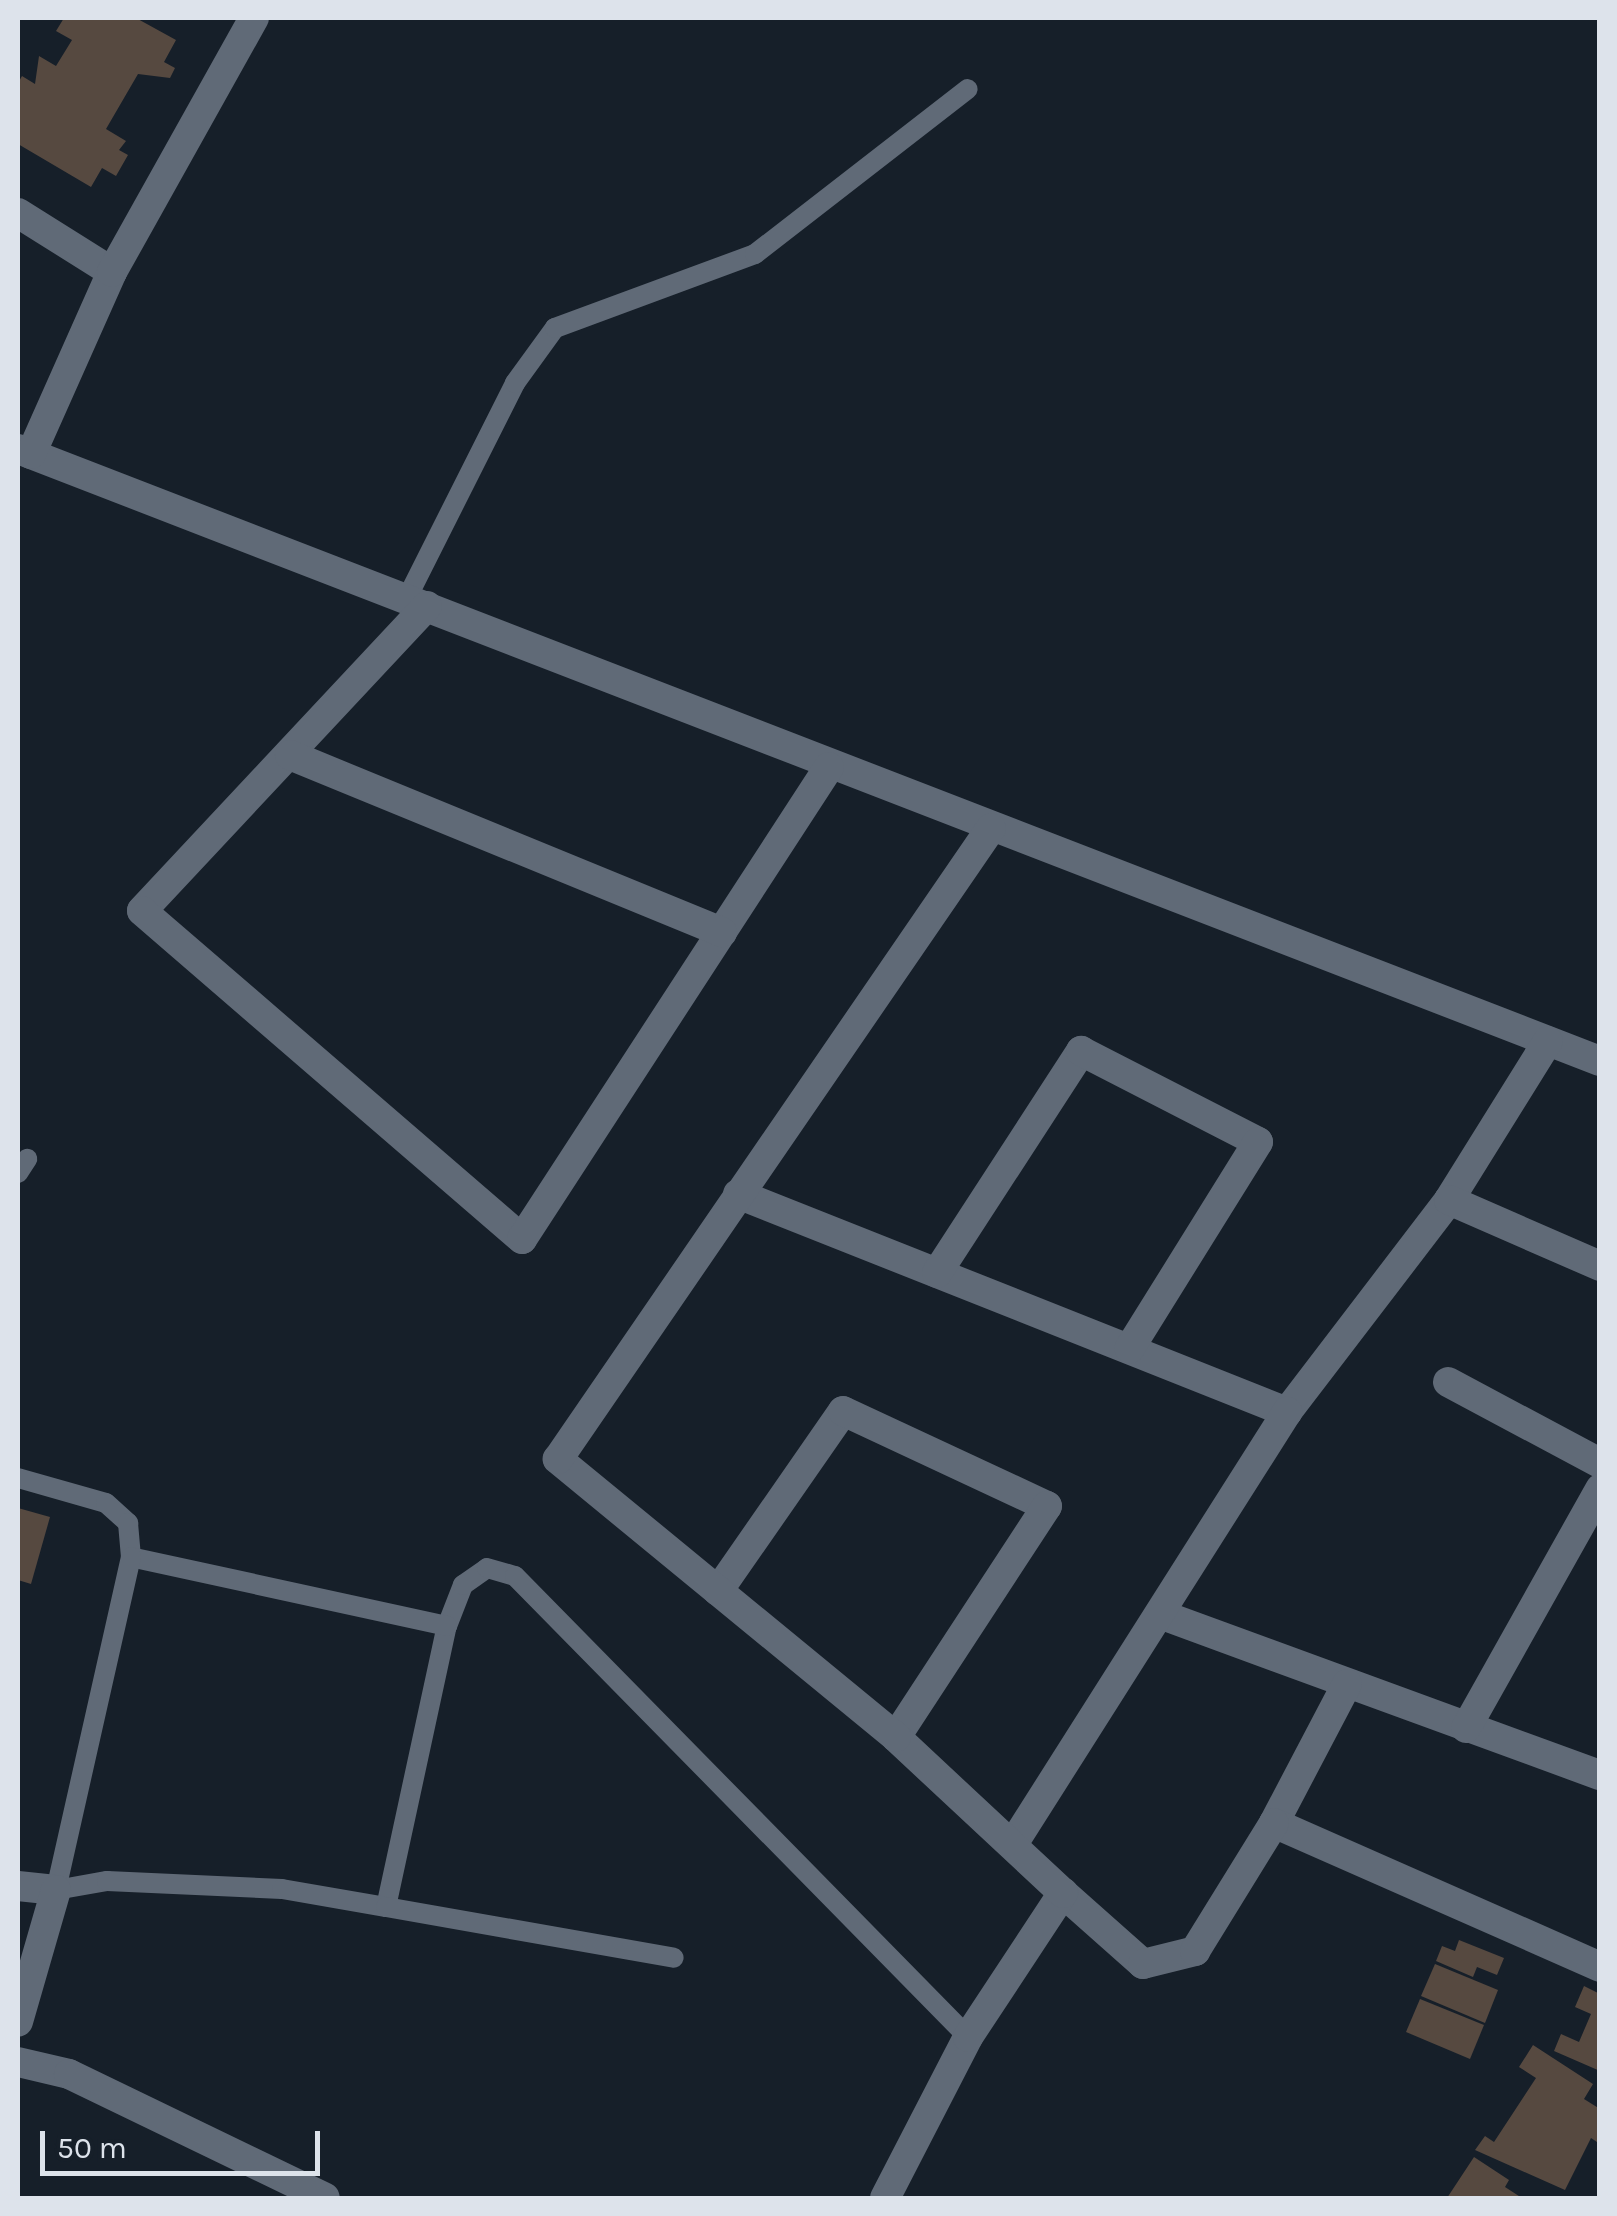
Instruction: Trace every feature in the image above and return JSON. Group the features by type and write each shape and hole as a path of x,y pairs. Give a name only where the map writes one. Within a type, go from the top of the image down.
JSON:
{"street":[{"path":"253,18 112,272 24,451 417,602 829,767 1600,1060"},
{"path":"18,213 112,272"},
{"path":"417,602 290,755 142,911 522,1239 829,767"},
{"path":"290,755 722,932"},
{"path":"991,828 558,1459 896,1736 1143,1964 1195,1951 1274,1823 1348,1684"},
{"path":"1013,1844 1165,1616 1286,1412 1449,1200 1548,1041"},
{"path":"937,1273 1081,1051 1258,1142 1130,1348"},
{"path":"738,1194 1286,1412"},
{"path":"1449,1200 1600,1266"},
{"path":"1448,1382 1600,1463"},
{"path":"718,1591 844,1410 1047,1506 896,1736"},
{"path":"1466,1728 1600,1489"},
{"path":"1165,1616 1600,1776"},
{"path":"1274,1823 1600,1967"},
{"path":"18,1886 56,1890 18,2022"},
{"path":"885,2198 968,2037 1063,1894"},
{"path":"18,2062 69,2074 326,2198"}],"lane":[{"path":"417,602 515,383 556,328 755,254 968,90"},
{"path":"18,1478 106,1503 128,1524 131,1558 56,1890 107,1881 282,1889 674,1958"},
{"path":"131,1558 447,1626"},
{"path":"386,1907 447,1626 463,1585 487,1568 514,1576 968,2037"}],"building":[{"path":"64,18 136,18 176,40 164,62 175,68 170,78 138,74 106,129 126,141 119,150 128,155 116,176 102,168 91,187 18,144 18,83 22,76 35,84 39,56 56,66 72,40 56,31"},
{"path":"18,1508 50,1517 31,1584 18,1580"},
{"path":"1459,1940 1504,1958 1497,1975 1477,1967 1473,1977 1436,1961 1442,1946 1455,1951"},
{"path":"1435,1964 1498,1990 1485,2023 1421,1996"},
{"path":"1584,1986 1600,1994 1600,2071 1554,2051 1561,2034 1579,2042 1591,2014 1575,2007"},
{"path":"1420,1999 1484,2025 1470,2059 1406,2032"},
{"path":"1533,2045 1593,2084 1584,2099 1600,2109 1600,2144 1591,2138 1565,2190 1475,2150 1485,2136 1494,2142 1536,2078 1519,2067"},
{"path":"1474,2157 1509,2180 1505,2187 1522,2198 1447,2198"}]}
